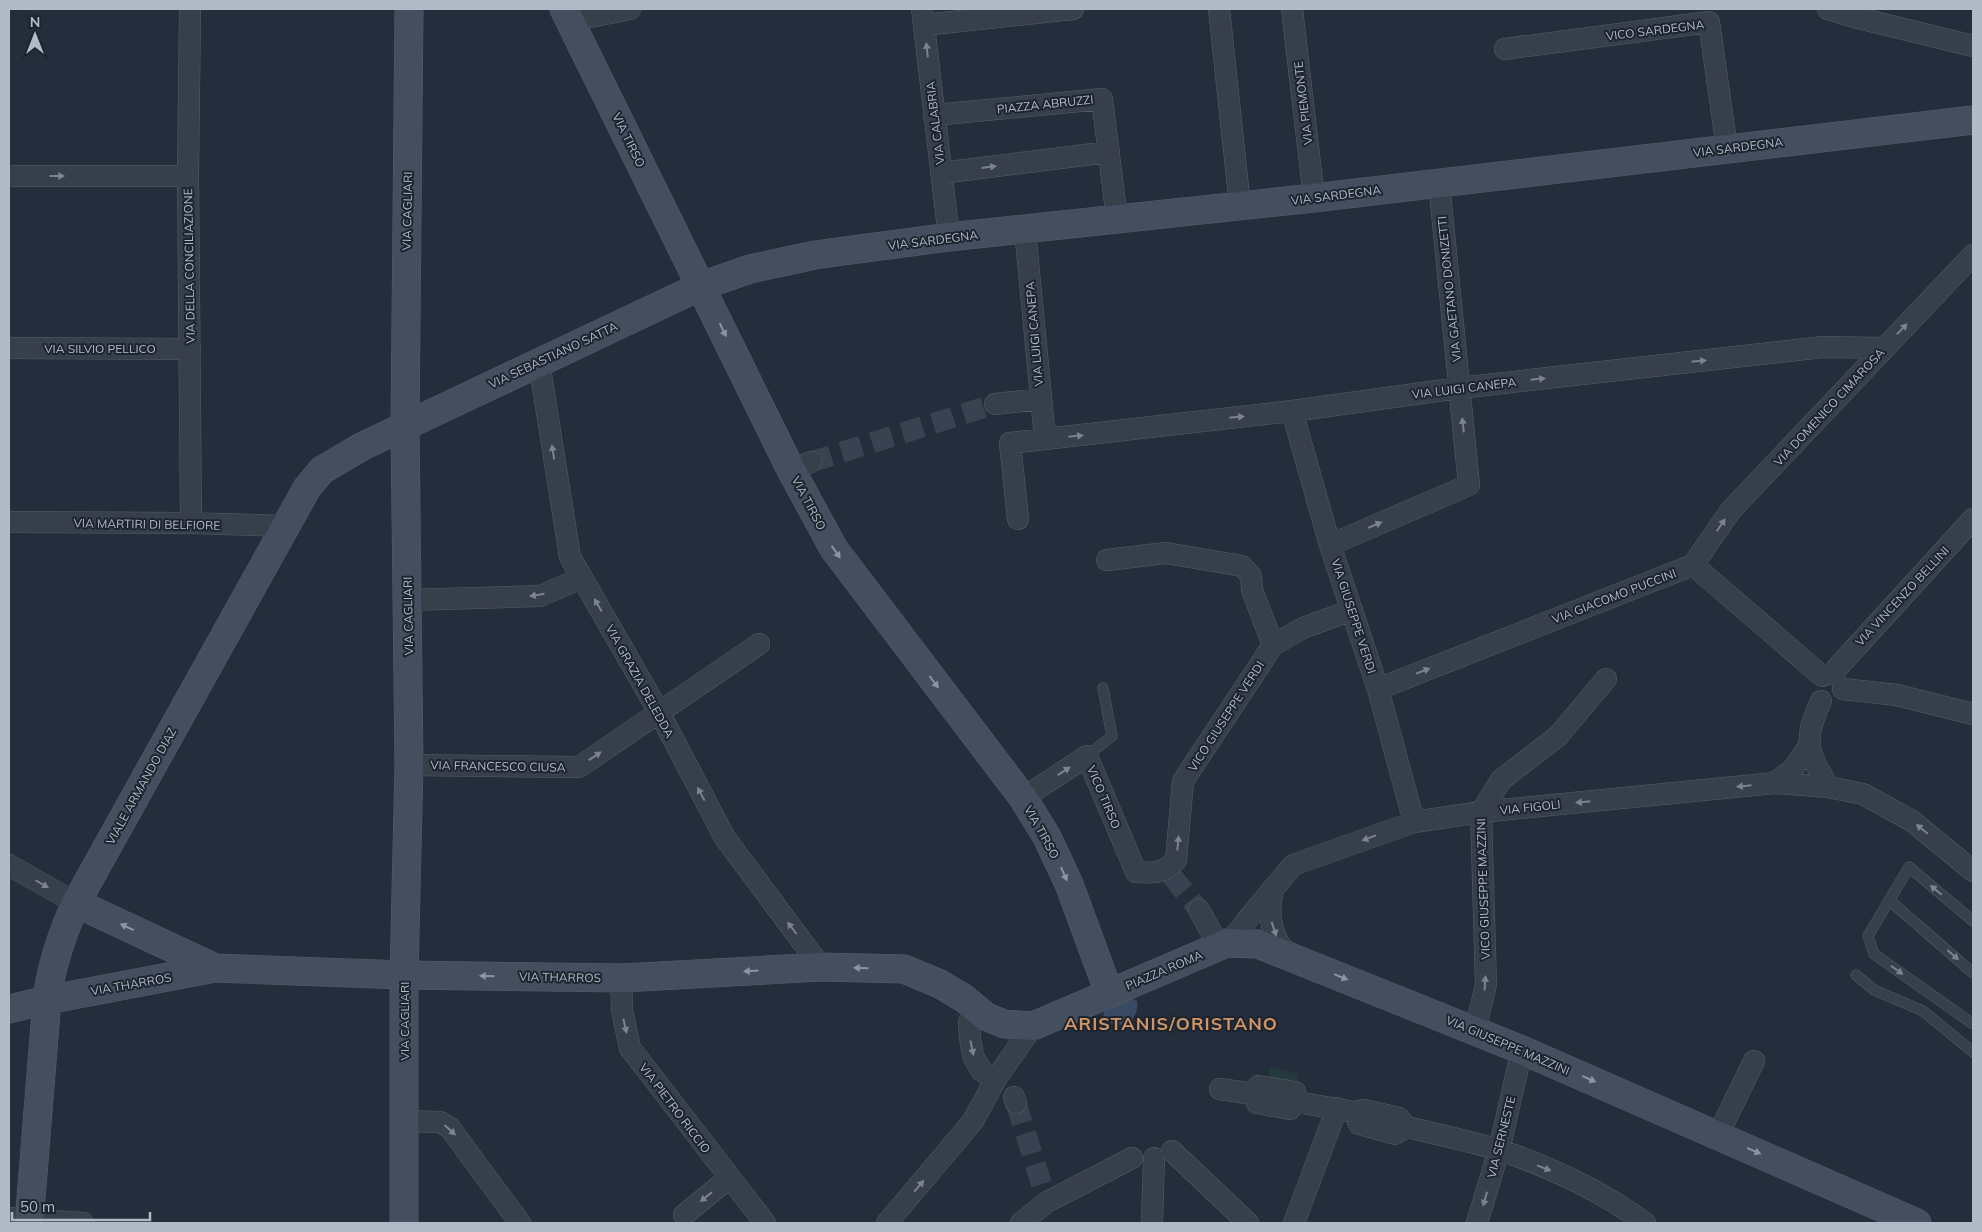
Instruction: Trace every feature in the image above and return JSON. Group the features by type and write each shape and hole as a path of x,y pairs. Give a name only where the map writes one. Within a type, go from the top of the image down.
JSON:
{"street":[{"name":"VIA DELLA CONCILIAZIONE","path":"190,9 188,176 191,523"},
{"name":"VIA CAGLIARI","path":"404,1223 404,975 409,765 405,426 409,9"},
{"path":"567,15 630,9"},
{"path":"923,17 1073,9"},
{"path":"1219,9 1240,206"},
{"name":"VIA PIEMONTE","path":"1292,9 1314,198"},
{"path":"1828,9 1973,46"},
{"name":"VIA TIRSO","path":"567,15 701,286 801,466 834,549 1023,798 1048,837 1068,884 1098,967"},
{"name":"VIA CALABRIA","path":"923,17 949,237"},
{"name":"VICO SARDEGNA","path":"1505,49 1709,22 1727,149"},
{"name":"PIAZZA ABRUZZI","path":"934,115 1102,99 1117,219"},
{"name":"VIA SARDEGNA","path":"701,286 750,269 815,255 949,237 1314,198 1973,120"},
{"path":"941,173 1109,152"},
{"path":"9,176 188,176"},
{"name":"VIA GAETANO DONIZETTI","path":"1330,544 1468,485 1439,183"},
{"name":"VIA LUIGI CANEPA","path":"1025,230 1045,439"},
{"name":"VIA DOMENICO CIMAROSA","path":"1693,565 1731,510 1973,255"},
{"name":"VIA SEBASTIANO SATTA","path":"405,426 701,286"},
{"name":"VIA LUIGI CANEPA","path":"1018,519 1010,443 1292,411 1459,388 1823,347 1884,348"},
{"name":"VIA SILVIO PELLICO","path":"9,348 190,349"},
{"name":"VIA GRAZIA DELEDDA","path":"539,362 570,556 659,712 725,838 821,967"},
{"path":"995,404 1040,399"},
{"name":"VIA GIUSEPPE VERDI","path":"1292,411 1330,544 1378,689 1414,822"},
{"name":"VIALE ARMANDO DIAZ","path":"22,1220 50,978 66,924 76,903 307,488 322,470 363,446 405,426"},
{"name":"VIA VINCENZO BELLINI","path":"1809,746 1813,719 1821,701 1826,703 1840,698 1833,680 1837,668 1973,519"},
{"name":"VIA MARTIRI DI BELFIORE","path":"9,522 191,523 285,526"},
{"path":"1107,560 1166,553 1242,566 1251,576 1252,590 1273,645"},
{"path":"1693,565 1833,680 1973,714"},
{"name":"VIA GIACOMO PUCCINI","path":"1378,689 1693,565"},
{"path":"408,600 540,596 582,578"},
{"name":"VICO GIUSEPPE VERDI","path":"1169,872 1176,860 1183,781 1273,645 1304,628 1352,610"},
{"name":"VIA FRANCESCO CIUSA","path":"409,765 579,767 759,644"},
{"name":"VICO GIUSEPPE MAZZINI","path":"1475,1030 1486,985 1481,812 1501,780 1558,736 1606,679"},
{"path":"1775,782 1792,770 1809,746 1828,786"},
{"name":"VICO TIRSO","path":"1023,798 1087,756 1136,872 1169,872"},
{"name":"VIA FIGOLI","path":"1293,865 1414,822 1481,812 1775,782 1828,786 1863,794 1912,821 1973,871"},
{"path":"9,865 76,903"},
{"name":"PIAZZA ROMA","path":"981,1013 1004,1024 1033,1026 1223,944 1240,930 1293,865"},
{"path":"1273,890 1270,906 1273,928 1281,946 1296,960"},
{"name":"VIA THARROS","path":"76,903 214,968"},
{"name":"PIAZZA ROMA","path":"1199,910 1223,944"},
{"name":"PIAZZA ROMA","path":"1223,944 1258,944 1296,960"},
{"path":"168,978 176,970 179,963 178,956 171,948"},
{"name":"VIA GIUSEPPE MAZZINI","path":"1296,960 1475,1030 1917,1223"},
{"name":"VIA THARROS","path":"9,1008 214,968 404,975 622,978 821,967 904,969"},
{"name":"PIAZZA ROMA","path":"1098,967 1109,993"},
{"name":"PIAZZA ROMA","path":"904,969 940,984 965,999 981,1013 997,1032 1003,1048 1003,1059 996,1079"},
{"name":"VIA PIETRO RICCIO","path":"622,978 622,1010 630,1048 765,1223"},
{"path":"981,1013 969,1022 973,1056 981,1070 996,1079"},
{"name":"PIAZZA ROMA","path":"888,1223 973,1121 996,1079 1033,1026"},
{"name":"VIA SERNESTE","path":"1478,1223 1499,1150 1522,1050"},
{"path":"1718,1136 1754,1061"},
{"path":"1220,1089 1254,1094 1258,1086 1295,1092 1297,1102 1345,1110 1360,1124 1395,1134 1406,1127 1499,1150 1553,1171 1622,1216 1645,1223"},
{"path":"1294,1223 1345,1110"},
{"path":"404,1121 440,1122 450,1128 520,1223"},
{"path":"1152,1223 1163,1154 1248,1223"},
{"path":"1021,1223 1046,1197 1132,1158"},
{"path":"682,1221 729,1178"},
{"path":"22,1220 83,1223"}],"lane":[{"path":"1087,756 1112,736 1103,688"},
{"path":"1973,921 1909,867 1868,936 1874,954 1973,1024"},
{"path":"1889,900 1973,973"},
{"path":"1856,975 1874,990 1923,1011 1973,1052"}],"green space":[{"path":"1271,1067 1298,1074 1294,1087 1267,1080"}],"water":[{"path":"1130,997 1137,1001 1136,1013 1133,1018 1129,1022 1119,1025 1107,1021 1103,1016 1105,1007"}],"tunnel":[{"path":"811,462 995,404"},
{"path":"1171,875 1199,910"},
{"path":"1016,1103 1044,1192"}],"district":[{"name":"ARISTANIS/ORISTANO","path":"1171,1023"}]}
